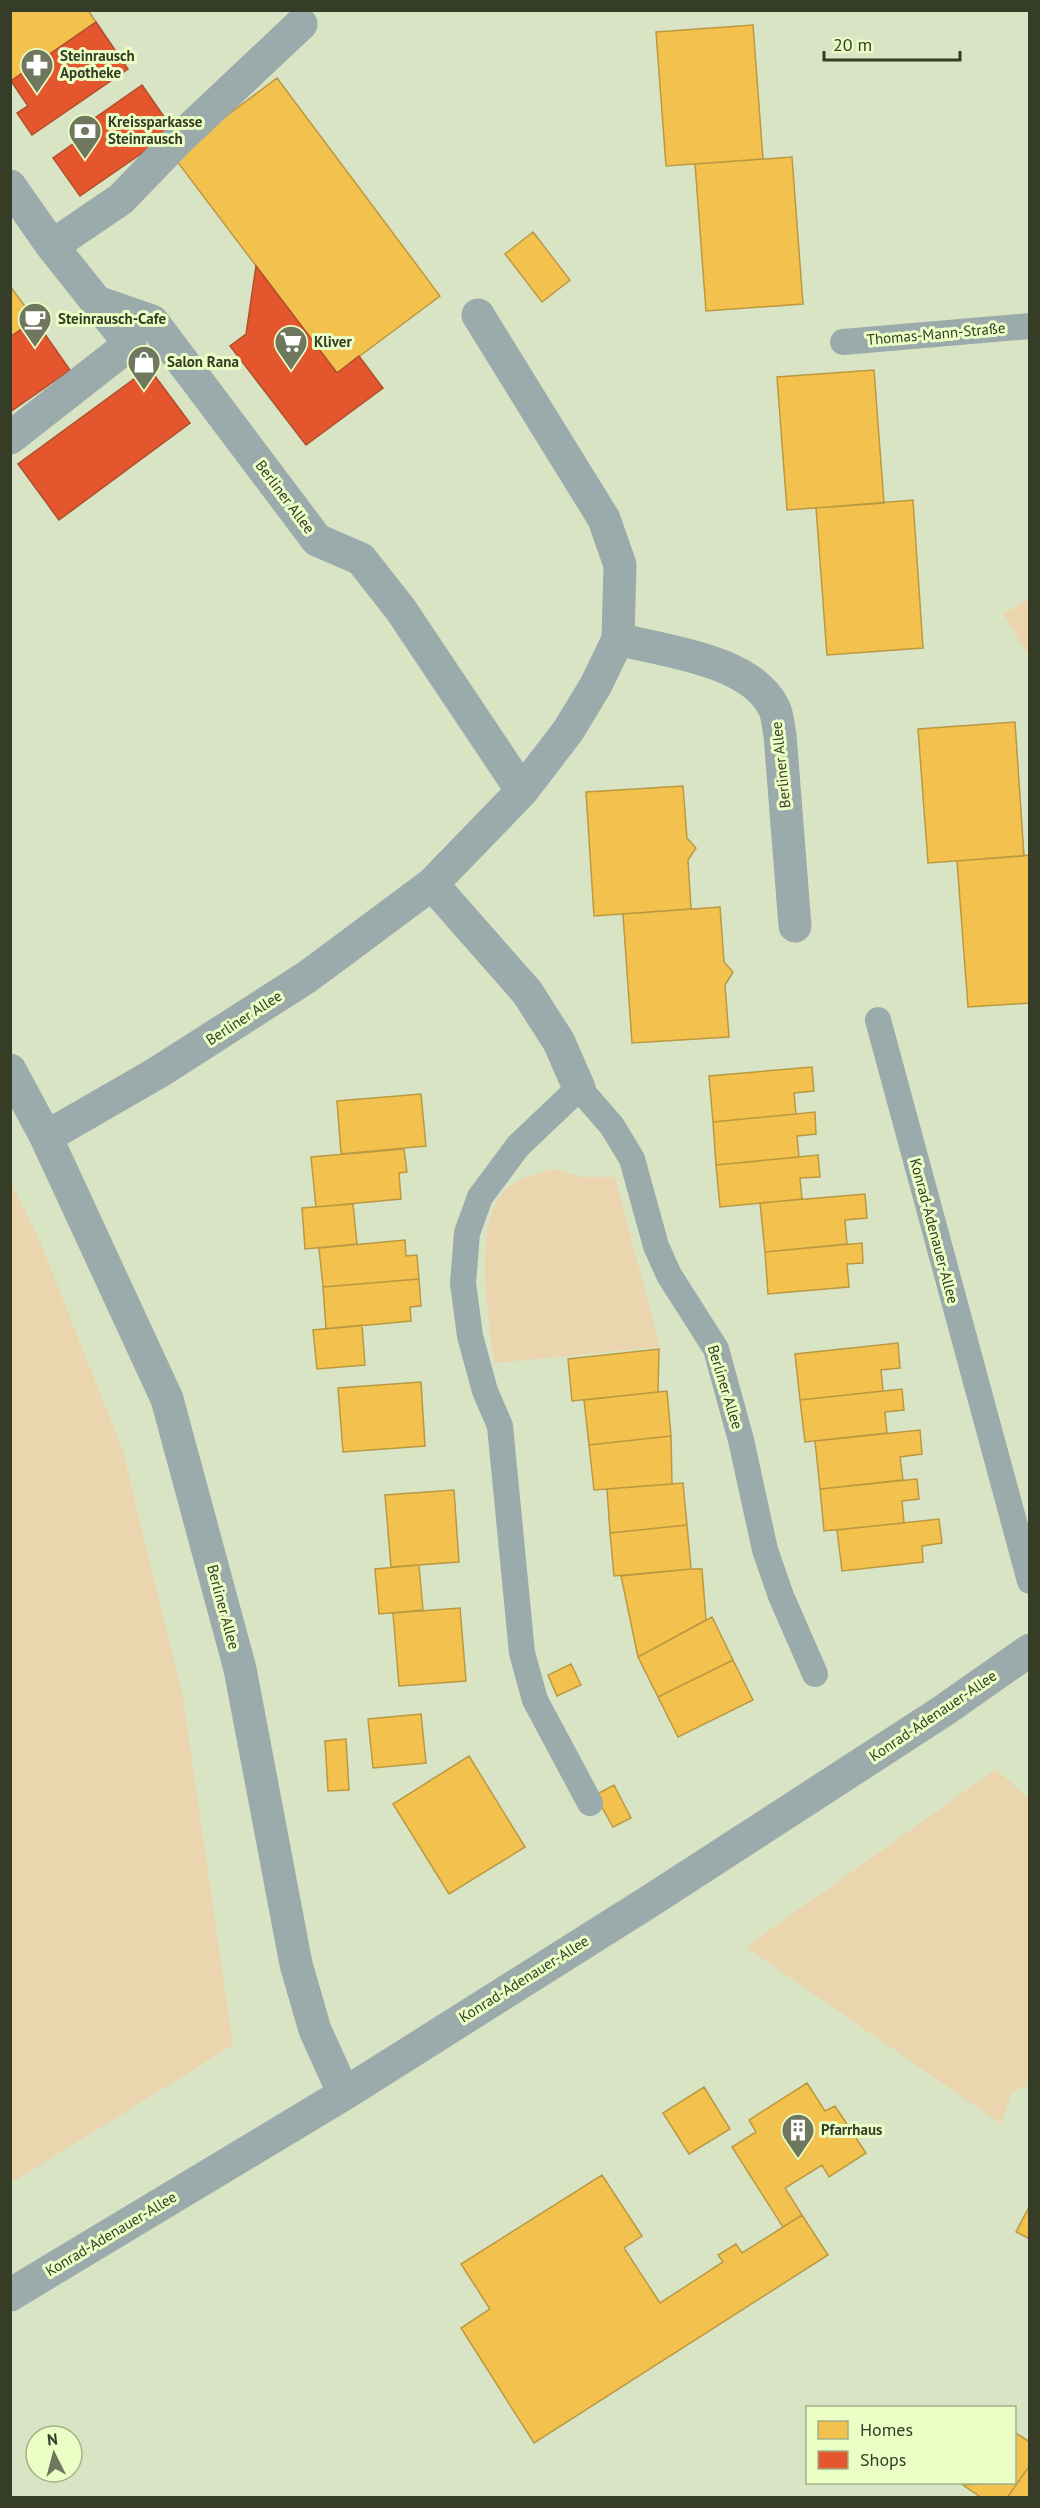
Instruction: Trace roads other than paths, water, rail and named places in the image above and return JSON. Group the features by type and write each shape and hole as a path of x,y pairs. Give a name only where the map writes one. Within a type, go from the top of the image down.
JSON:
{"street":[{"path":"52,246 121,199 178,140 301,24"},
{"path":"10,186 52,246 100,303 130,344 10,438"},
{"name":"Berliner Allee","path":"100,303 152,321 317,540 361,559 401,610 522,791"},
{"name":"Berliner Allee","path":"46,1137 157,1073 307,977 432,884 522,791 568,731 596,685 618,639 620,565 604,519 478,315"},
{"name":"Berliner Allee","path":"618,639 727,667 756,683 775,708 780,735 795,926"},
{"name":"Berliner Allee","path":"432,884 527,992 559,1042 579,1088"},
{"name":"Berliner Allee","path":"10,1070 46,1137 167,1399 240,1669 297,1964 315,2030 344,2094"},
{"name":"Konrad-Adenauer-Allee","path":"10,2295 344,2094 669,1889 943,1711 1029,1650"}],"lane":[{"name":"Thomas-Mann-Straße","path":"843,342 1029,326"},
{"name":"Konrad-Adenauer-Allee","path":"878,1020 1029,1581"},
{"name":"Berliner Allee","path":"579,1088 612,1126 632,1159 656,1246 669,1275 716,1350 741,1440 765,1550 781,1596 815,1674"},
{"path":"579,1088 518,1146 480,1197 467,1233 463,1283 470,1336 485,1391 500,1426 522,1653 535,1700 590,1803"}],"place":[{"name":"Steinrausch Apotheke","path":"37,94"},
{"name":"Kreissparkasse Steinrausch","path":"85,160"},
{"name":"Steinrausch-Cafe","path":"35,348"},
{"name":"Kliver","path":"291,371"},
{"name":"Salon Rana","path":"144,391"},
{"name":"Pfarrhaus","path":"798,2159"}]}
